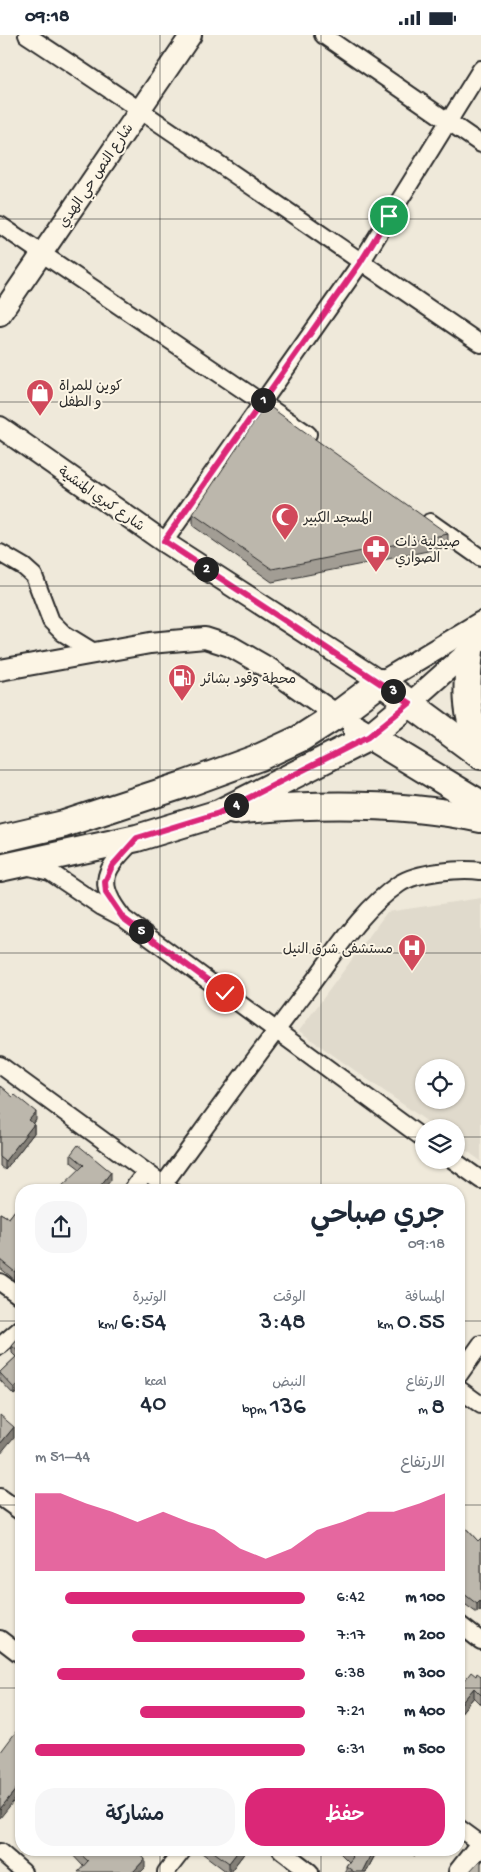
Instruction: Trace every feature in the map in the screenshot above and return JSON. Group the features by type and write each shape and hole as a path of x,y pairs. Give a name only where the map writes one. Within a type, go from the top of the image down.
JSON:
{"main road":[{"path":"475,646 466,681 481,743"},
{"name":"شارع كبري المنشية","path":"381,683 481,756"},
{"path":"0,839 64,824 214,774 280,748 338,715 381,683"},
{"path":"9,866 137,838 219,813 368,737 410,703"},
{"path":"338,715 368,737 481,804"},
{"path":"219,813 280,807 340,806 452,813 481,819"}],"street":[{"path":"27,35 140,109 360,263 481,344"},
{"name":"شارع النص حي الهدي","path":"0,315 191,35"},
{"path":"323,35 481,145"},
{"path":"164,541 360,263 481,69"},
{"path":"0,225 262,401 319,442"},
{"name":"شارع كبري المنشية","path":"0,427 164,541 381,683"},
{"path":"416,512 481,558"},
{"path":"0,553 24,567 34,576 47,612 56,627 62,633 94,652"},
{"path":"381,683 481,621"},
{"path":"0,670 94,652 177,639 205,638 230,646 270,669 338,715"},
{"path":"410,703 475,646"},
{"path":"123,918 109,898 105,882 112,866 137,838"},
{"path":"9,866 50,872 102,907 123,918 415,1132"},
{"path":"169,1184 276,1031 374,902 402,882 436,873 481,871"},
{"path":"0,1065 163,1184"},
{"path":"465,1169 481,1181"},
{"path":"137,1184 146,1172"},
{"path":"0,1282 15,1293"},
{"path":"0,1346 15,1333"},
{"path":"465,1367 481,1344"},
{"path":"465,1393 481,1405"},
{"path":"0,1497 15,1508"},
{"path":"465,1629 481,1641"},
{"path":"2,1647 15,1652"},
{"path":"459,1872 481,1844 465,1832"},
{"path":"0,1852 23,1872"},
{"path":"166,1872 178,1856"},
{"path":"290,1856 310,1872"}],"shaded area":[{"name":"مستشفى شرق النيل","path":"481,898 481,1161 465,1149 465,1119 424,1119 299,1031 387,912"}],"building":[{"path":"266,404 448,534 272,569 193,514"},
{"path":"0,1086 36,1112 29,1120 34,1124 5,1161 0,1157"},
{"path":"78,1145 111,1172 102,1184 64,1184 84,1165 71,1154"},
{"path":"15,1210 15,1272 0,1260 0,1213 9,1218"},
{"path":"15,1358 15,1387 14,1388 0,1372"},
{"path":"0,1415 14,1427 0,1444"},
{"path":"465,1527 478,1541 481,1538 481,1602 477,1604 465,1595"},
{"path":"471,1672 476,1676 477,1673 481,1676 481,1695 474,1688 465,1699 465,1680"},
{"path":"15,1733 15,1790 0,1809 0,1753"},
{"path":"83,1856 142,1856 145,1859 133,1872 78,1872 88,1861"},
{"path":"219,1856 234,1856 229,1863"},
{"path":"370,1856 362,1872 354,1872 346,1866 353,1857"},
{"path":"481,1859 481,1872 469,1872"}],"place":[{"name":"كوين للمراة و الطفل","path":"40,417"},
{"name":"المسجد الكبير","path":"285,541"},
{"name":"صيدلية ذات الصواري","path":"376,573"},
{"name":"محطة وقود بشائر","path":"182,702"},
{"name":"مستشفى شرق النيل","path":"412,972"}],"route":[{"path":"225,993 123,918 106,893 105,882 112,866 118,857 137,838 219,813 308,769 368,737 410,703 164,541 360,263 389,216"}]}
